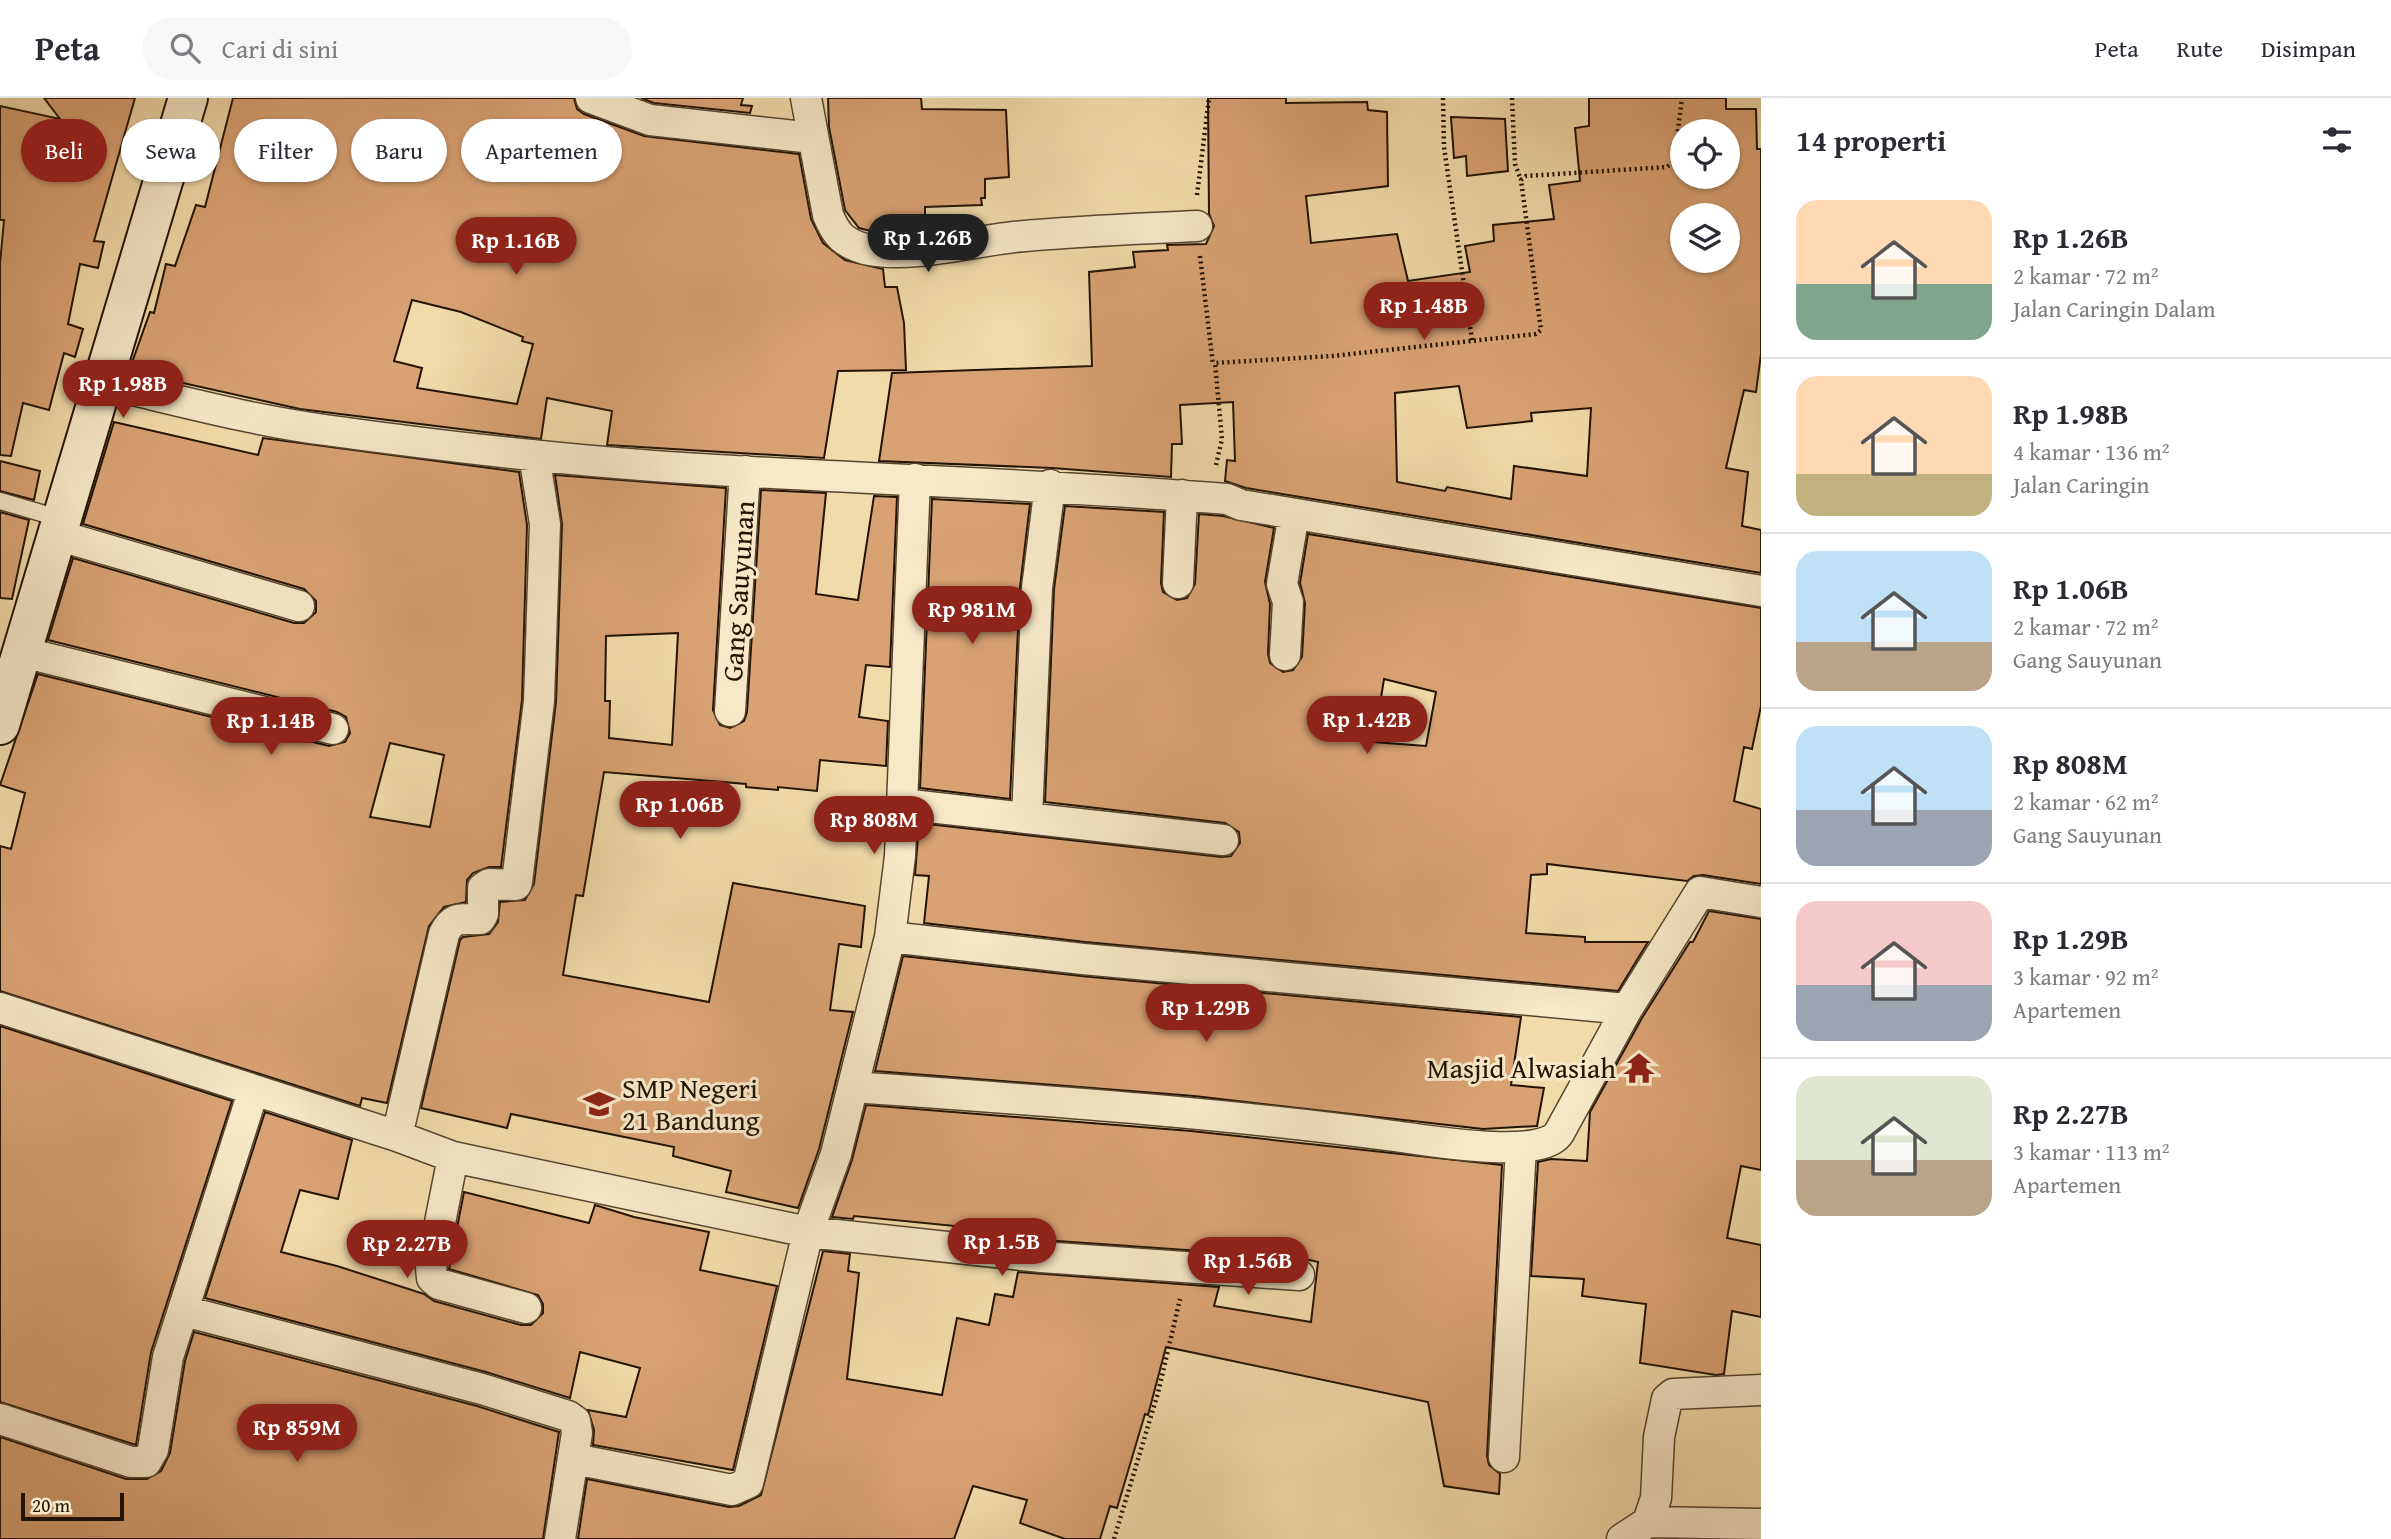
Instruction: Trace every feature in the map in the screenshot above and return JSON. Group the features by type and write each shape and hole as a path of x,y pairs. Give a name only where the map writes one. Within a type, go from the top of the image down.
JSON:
{"main road":[{"path":"0,725 188,98"}],"street":[{"path":"591,98 650,120 813,138"},
{"path":"806,98 828,215 835,232 843,241 864,248 902,252 1017,237 1197,226"},
{"path":"103,383 324,430 534,455 745,471 1050,485 1214,498 1761,591"},
{"path":"397,1136 444,934 450,921 456,918 480,919 483,914 483,888 489,884 516,885 517,882 539,701 545,524 534,455"},
{"name":"Gang Sauyunan","path":"730,710 745,471"},
{"path":"573,1459 732,1490 748,1483 808,1232 836,1154 890,937 900,856 915,479"},
{"path":"1027,817 1037,587 1050,485"},
{"path":"1178,583 1182,495"},
{"path":"1286,655 1288,602 1282,584 1293,513"},
{"path":"60,527 299,606"},
{"path":"22,652 333,729"},
{"path":"902,804 1223,840"},
{"path":"854,1087 1272,1119 1450,1143 1521,1147 1547,1143 1556,1139 1627,1009 1700,892 1761,902"},
{"path":"890,937 1083,959 1627,1009"},
{"path":"0,1008 253,1092 397,1136 453,1157 808,1232 1041,1257 1299,1275"},
{"path":"0,1419 131,1462 146,1462 153,1450 168,1357 253,1092"},
{"path":"1504,1457 1521,1147"},
{"path":"453,1157 431,1268 432,1279 439,1284 526,1308"},
{"path":"184,1311 482,1389 568,1416 576,1427 560,1539"},
{"path":"1648,1522 1656,1498 1659,1437 1667,1399 1673,1394 1761,1390"},
{"path":"1622,1539 1648,1522 1761,1524"}],"lane":[{"path":"0,501 60,527"}],"path":[{"path":"1443,98 1444,147 1472,340"},
{"path":"1214,498 1217,457 1222,439 1215,363 1332,356 1536,334 1541,330 1521,180 1515,164 1512,98"},
{"path":"1521,180 1526,176 1667,167 1674,161 1682,98"},
{"path":"1114,1539 1165,1366 1185,1267"}],"building":[{"path":"44,98 135,98 129,119 121,119 121,147 94,241 104,242 98,268 80,264 68,324 83,329 75,357 64,353 49,410 23,403 11,456 0,455 0,264 4,220 0,220 0,106 60,119"},
{"path":"233,98 574,98 577,109 598,119 461,119 461,182 622,182 622,128 644,136 799,154 811,219 823,243 845,260 883,269 885,287 897,287 904,323 906,370 838,371 824,458 607,445 612,411 547,398 541,439 300,409 129,371 150,312 154,313 166,264 175,266 196,205 205,207 211,182 220,182 220,149","holes":["412,300 461,312 523,337 522,341 533,344 517,404 417,388 422,368 394,361"]},
{"path":"641,98 743,98 741,105 752,106 750,113 654,103"},
{"path":"828,98 921,98 922,109 1006,110 1009,177 985,179 985,198 981,198 982,205 925,207 925,222 905,222 897,228 878,229 879,233 859,228 845,210 829,127"},
{"path":"1208,98 1286,98 1286,103 1367,102 1368,110 1387,112 1388,186 1306,196 1311,243 1397,234 1408,281 1470,272 1465,246 1494,241 1493,225 1554,219 1549,185 1580,181 1575,128 1589,126 1589,98 1726,98 1726,109 1756,109 1757,149 1761,149 1761,354 1756,392 1744,390 1726,468 1748,472 1742,526 1761,530 1761,573 1246,488 1225,481 1227,460 1235,461 1233,402 1180,405 1182,444 1172,444 1171,477 1052,468 879,461 892,373 1092,366 1089,272 1135,267 1133,252 1168,250 1167,245 1206,244 1214,226 1209,214","holes":["1459,386 1467,428 1532,421 1531,413 1591,408 1587,476 1514,466 1511,499 1447,487 1445,491 1397,482 1395,393"]},
{"path":"1451,117 1505,119 1508,171 1467,176 1466,156 1454,158"},
{"path":"114,422 258,455 263,438 519,472 527,525 522,700 501,867 489,867 473,873 467,880 466,902 444,907 429,926 387,1103 362,1098 360,1106 0,991 0,846 11,849 25,793 0,785 38,674 329,746 345,742 350,733 346,717 337,712 48,640 73,558 294,623 304,623 316,612 316,601 304,589 83,524","holes":["390,743 444,755 430,827 370,817"]},
{"path":"0,461 40,471 34,500 0,491"},
{"path":"555,475 726,488 713,710 720,725 730,728 744,721 747,712 761,490 826,493 816,594 858,600 874,496 897,497 890,667 866,665 859,717 888,721 886,766 820,760 817,791 778,787 778,790 746,787 746,784 604,772 583,896 576,895 563,975 709,1002 733,883 865,906 861,947 839,944 830,1010 853,1012 819,1149 798,1208 726,1192 731,1171 673,1156 674,1147 511,1114 507,1128 421,1108 460,940 463,937 489,934 498,922 500,902 525,900 534,884 556,702 562,524","holes":["678,633 672,745 609,738 610,701 605,701 606,636"]},
{"path":"932,499 1030,504 1020,587 1010,799 920,788"},
{"path":"1065,506 1164,512 1161,583 1163,592 1177,600 1187,598 1195,584 1199,514 1223,516 1274,528 1265,582 1270,604 1268,654 1270,663 1283,672 1293,670 1302,657 1305,603 1300,583 1308,534 1761,608 1761,706 1752,749 1744,747 1734,801 1761,809 1761,884 1703,875 1694,876 1687,881 1547,864 1547,874 1531,875 1526,933 1585,937 1585,942 1648,942 1618,991 1085,942 924,923 929,876 915,875 919,823 1221,857 1231,856 1240,843 1239,832 1225,823 1045,802 1054,589","holes":["1384,679 1436,692 1426,746 1374,742"]},
{"path":"0,512 29,520 12,599 0,598"},
{"path":"1709,911 1761,919 1761,1170 1741,1166 1727,1238 1761,1245 1761,1317 1732,1311 1724,1374 1716,1375 1640,1363 1646,1304 1582,1296 1584,1279 1531,1276 1538,1162 1551,1159 1587,1161 1590,1112 1642,1018 1690,942 1693,942"},
{"path":"903,956 1081,976 1521,1017 1511,1085 1544,1088 1537,1126 1483,1129 1194,1096 875,1071"},
{"path":"0,1026 232,1101 151,1352 136,1445 0,1402"},
{"path":"866,1105 1191,1131 1502,1165 1487,1456 1489,1465 1500,1474 1499,1494 1444,1486 1428,1402 1166,1347 1148,1415 1145,1414 1117,1508 1110,1506 1100,1539 1065,1539 1020,1523 1027,1500 973,1486 954,1539 578,1539 587,1479 729,1507 739,1506 761,1495 823,1251 850,1254 848,1271 859,1273 847,1379 942,1395 957,1318 989,1325 995,1294 1013,1297 1018,1272 1219,1287 1214,1306 1311,1322 1318,1262 1301,1258 1043,1240 1025,1238 1026,1233 854,1216 853,1219 832,1217 852,1160"},
{"path":"265,1112 352,1140 338,1199 300,1190 281,1252 337,1266 424,1294 434,1301 521,1325 531,1325 543,1313 543,1304 538,1295 449,1269 464,1192 589,1223 595,1205 634,1217 709,1232 700,1270 777,1286 733,1470 593,1445 594,1430 588,1410 626,1417 640,1368 580,1352 570,1398 486,1372 205,1298"},
{"path":"194,1332 477,1406 559,1432 543,1539 0,1539 0,1437 126,1479 147,1479 161,1471 170,1453 185,1361"}],"place":[{"name":"Masjid Alwasiah","path":"1639,1068"},
{"name":"SMP Negeri 21 Bandung","path":"599,1104"}]}
